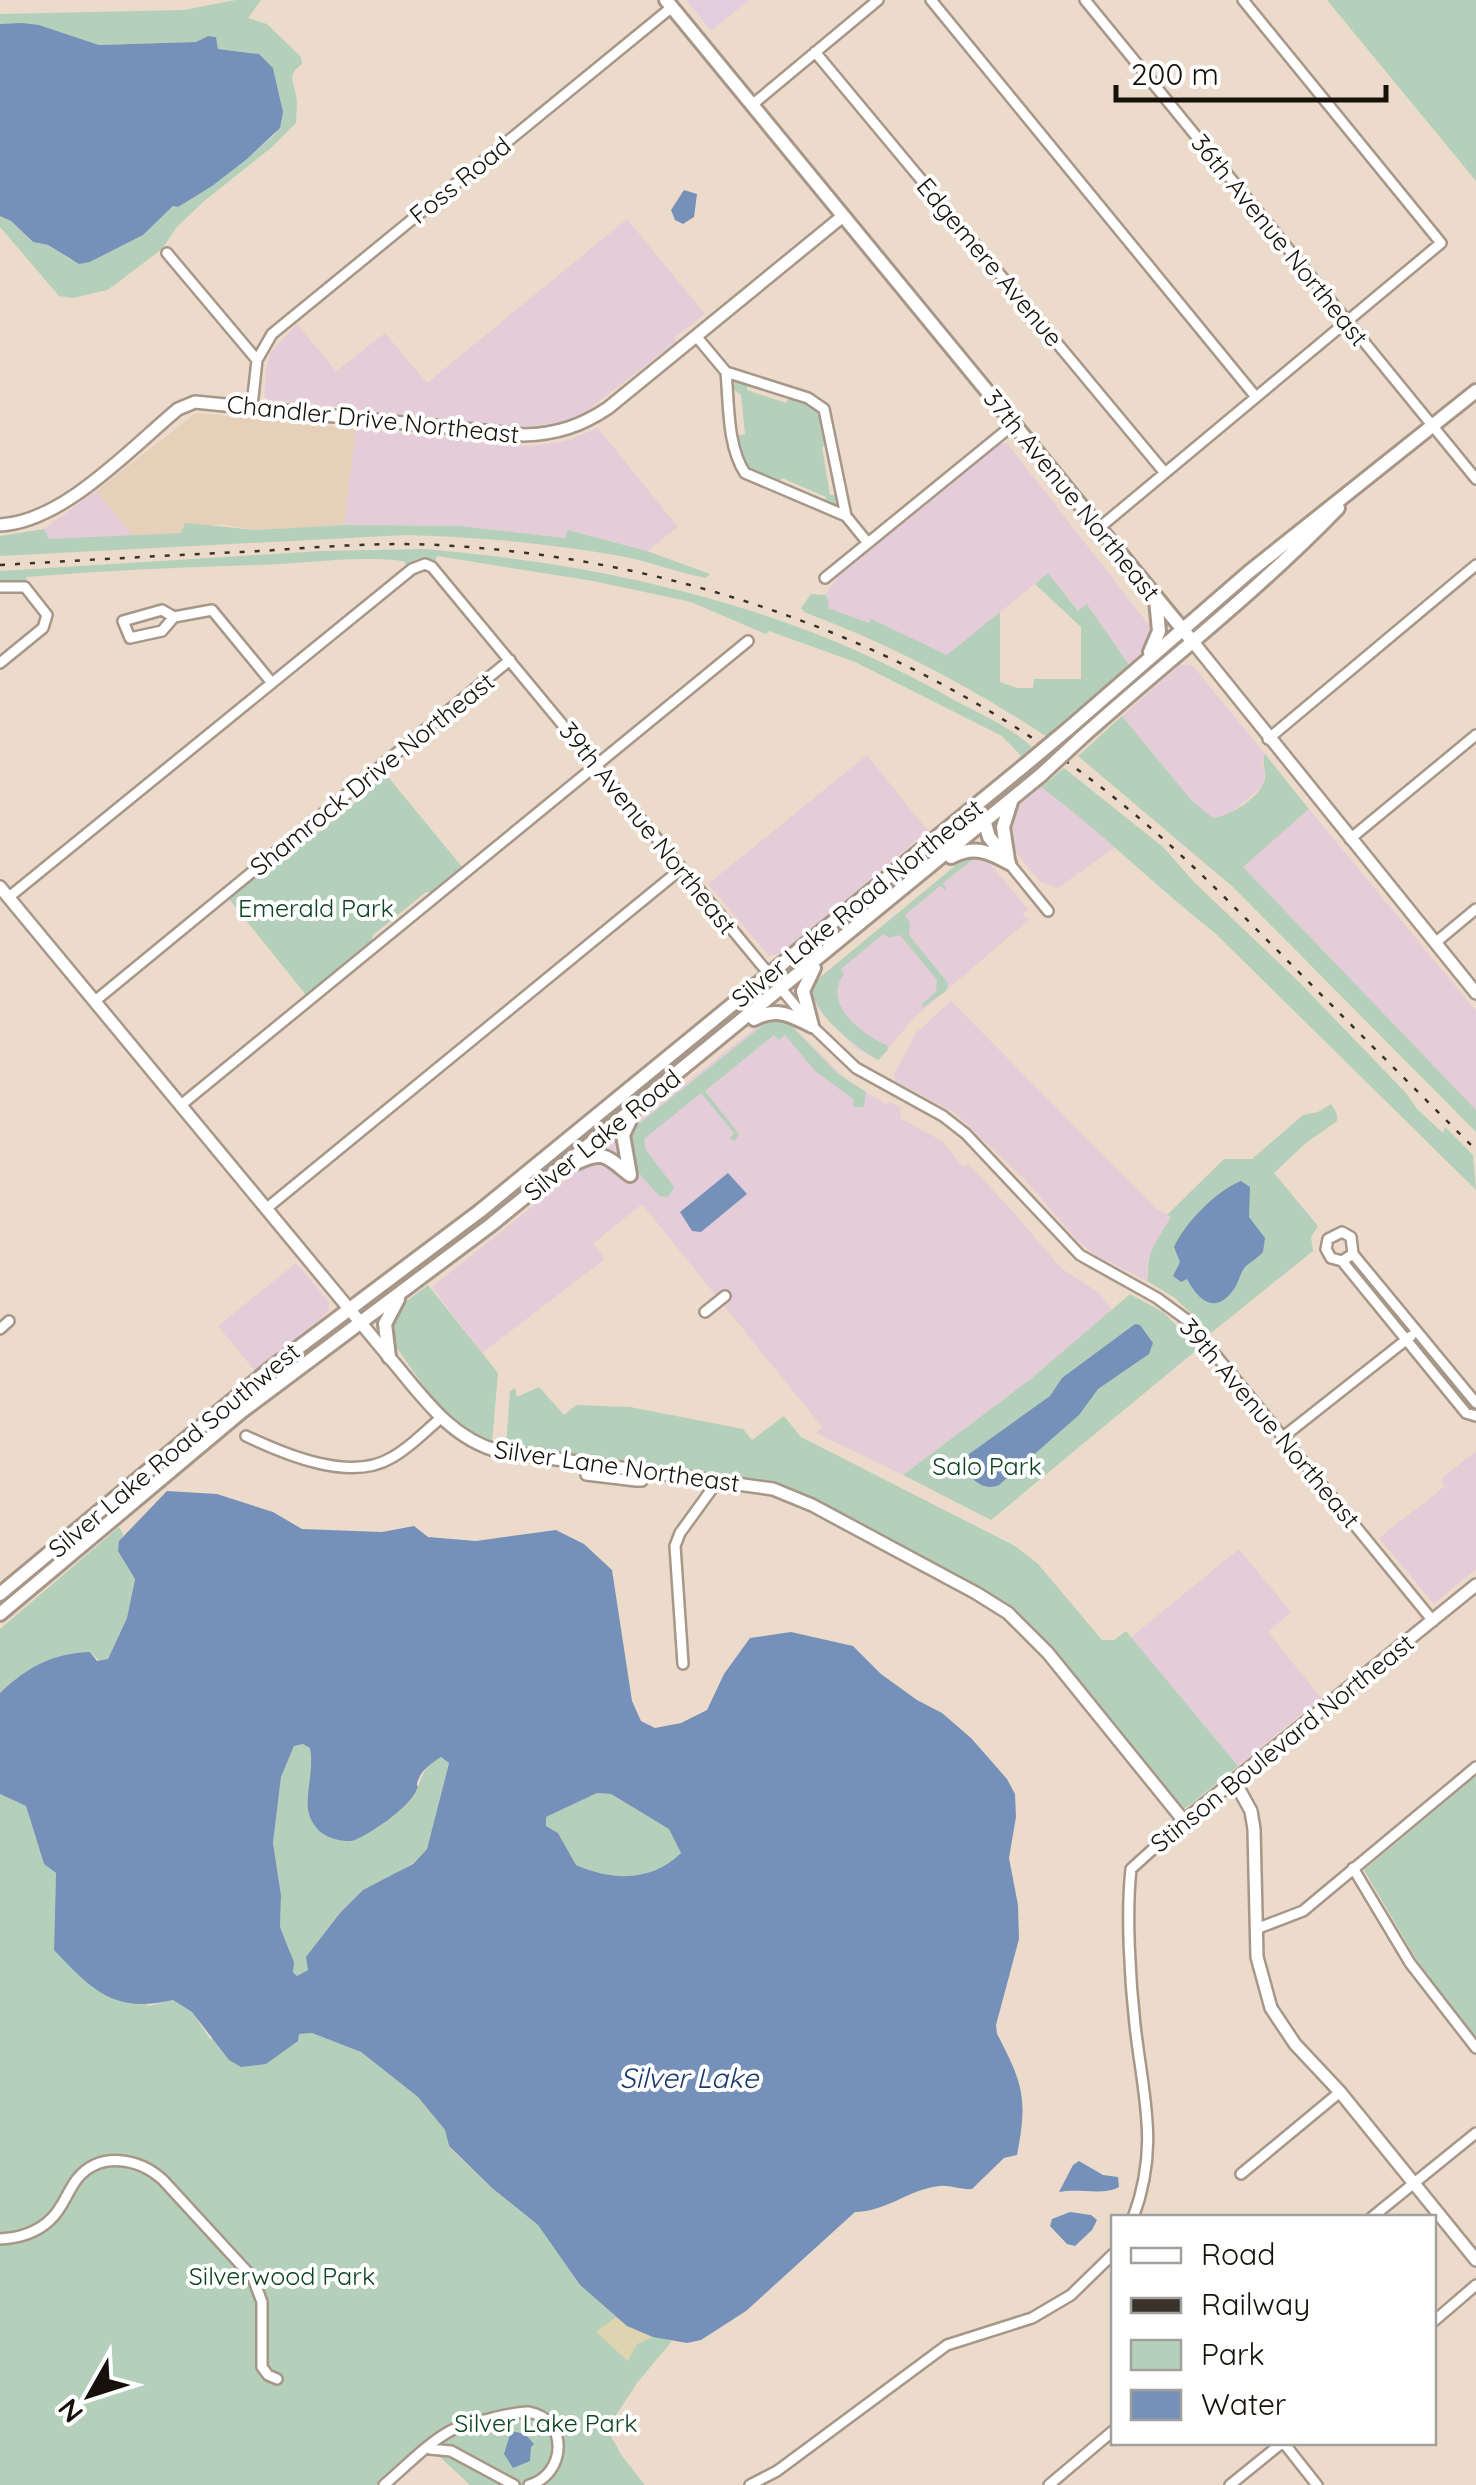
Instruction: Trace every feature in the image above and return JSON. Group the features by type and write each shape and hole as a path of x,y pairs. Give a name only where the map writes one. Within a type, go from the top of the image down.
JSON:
{"main road":[{"name":"37th Avenue Northeast","path":"669,4 1192,642"},
{"name":"Silver Lake Road Northeast","path":"350,1308 480,1211 1025,765 1316,516 1357,488 1476,391"},
{"name":"Silver Lake Road Northeast","path":"1192,642 1324,524 1357,488"},
{"path":"1140,667 1159,635 1156,596"},
{"name":"Silver Lake Road","path":"5,1610 182,1460 555,1173 820,958 1013,799 1192,642"},
{"path":"990,794 983,812 989,837 1009,862"},
{"path":"1009,862 1003,828 1013,799"},
{"path":"924,873 962,851 974,849 1009,862"},
{"path":"812,1026 803,990 820,958"},
{"path":"733,1028 775,1012 787,1013 812,1026"},
{"path":"555,1173 594,1154 606,1156 630,1175 623,1135 624,1126 637,1107"},
{"path":"389,1357 384,1338 386,1318 408,1288"},
{"name":"Silver Lake Road Southwest","path":"0,1594 350,1308"}],"street":[{"path":"752,105 878,0"},
{"path":"930,0 1256,397"},
{"name":"36th Avenue Northeast","path":"1085,0 1476,479"},
{"path":"1099,528 1440,242 1243,0"},
{"name":"Foss Road","path":"258,360 272,334 669,4"},
{"name":"Edgemere Avenue","path":"816,52 1165,473"},
{"name":"Chandler Drive Northeast","path":"0,524 27,521 53,510 189,404 252,406 524,435 554,433 594,417 843,216"},
{"path":"168,253 258,360 252,406"},
{"path":"696,336 726,372 808,398 824,410 846,516 868,544"},
{"path":"726,372 734,445 745,473 846,516"},
{"path":"826,578 1014,424"},
{"name":"39th Avenue Northeast","path":"272,683 412,569 425,564 437,571 812,1026 856,1068 944,1116 966,1134 1080,1255 1187,1320 1433,1621"},
{"path":"1268,739 1476,565"},
{"path":"0,587 25,587 47,615 43,628 0,663"},
{"path":"4,892 272,683 212,610 174,617 162,631 130,638 124,621 162,610 174,617"},
{"path":"181,1105 748,641"},
{"name":"37th Avenue Northeast","path":"1192,642 1476,994"},
{"name":"Shamrock Drive Northeast","path":"95,1001 510,660"},
{"path":"1350,839 1476,735"},
{"path":"1009,862 1048,910"},
{"path":"267,1208 681,869"},
{"name":"Silver Lane Northeast","path":"4,892 389,1357 441,1418 474,1444 498,1452 752,1485 792,1496 1000,1607 1048,1653 1184,1821"},
{"path":"1435,944 1476,909"},
{"path":"1476,1402 1353,1254 1352,1237 1342,1232 1331,1235 1326,1243 1328,1254 1342,1261 1466,1413 1476,1416"},
{"path":"1342,1261 1353,1254"},
{"path":"706,1312 725,1296"},
{"path":"0,1329 9,1321"},
{"path":"1284,1437 1417,1331"},
{"path":"246,1436 329,1466 355,1469 392,1458 441,1418"},
{"path":"586,1475 636,1482 650,1471"},
{"path":"683,1664 675,1546 716,1482"},
{"name":"Stinson Boulevard Northeast","path":"1134,2215 1148,2159 1150,2126 1131,1976 1131,1869 1184,1821 1476,1585"},
{"path":"0,1594 5,1610"},
{"path":"1256,1929 1302,1911 1476,1767"},
{"path":"1235,1782 1251,1811 1254,1829 1260,1976 1271,2008 1295,2044 1340,2092 1476,2260"},
{"path":"1353,1868 1410,1964 1476,2048"},
{"path":"1240,2174 1340,2092"},
{"path":"1375,2215 1476,2132"},
{"path":"0,2238 22,2236 48,2222 78,2178 93,2166 115,2160 147,2167 252,2278 263,2313 262,2367 277,2379"},
{"path":"750,2485 776,2471 947,2345 1032,2318 1071,2295 1111,2255"},
{"path":"1436,2319 1476,2285"},
{"path":"384,2485 454,2429 519,2412 537,2415 556,2434 559,2457 550,2474 529,2485"},
{"path":"1048,2485 1111,2432"},
{"path":"1230,2485 1279,2445"},
{"path":"1285,2445 1318,2485"},
{"path":"427,2450 452,2452 514,2485"}],"shaded area":[{"path":"686,0 749,0 711,31"},
{"path":"627,219 705,314 674,338 676,342 584,413 564,422 522,427 269,400 264,396 271,351 297,324 336,371 385,333 427,383"},
{"path":"196,413 356,429 344,525 256,530 219,524 182,533 133,536 96,491"},
{"path":"598,428 678,527 647,551 568,530 566,538 460,526 344,525 356,429 534,446 565,441"},
{"path":"1007,443 1149,625 1151,641 1129,665 1088,605 1079,611 1048,573 947,656 872,620 869,623 827,608 825,595 839,576 1000,444"},
{"path":"96,491 133,536 48,539 44,529"},
{"path":"1181,664 1193,666 1265,754 1262,787 1228,815 1213,818 1199,809 1122,716"},
{"path":"867,755 928,831 782,953 769,956 708,884"},
{"path":"1039,785 1117,846 1058,888 1040,882 1006,834 1010,816"},
{"path":"1309,809 1476,1011 1476,1110 1242,867"},
{"path":"968,856 986,859 1028,909 1022,915 1030,919 914,1018 878,1060 857,1049 817,1007 811,995 812,984"},
{"path":"951,1001 1157,1209 1172,1217 1148,1258 1147,1281 1095,1255 1076,1239 1029,1184 955,1113 895,1081 894,1074 916,1033"},
{"path":"766,1019 786,1020 848,1081 885,1104 901,1107 900,1118 942,1141 963,1167 968,1164 1008,1206 1061,1268 1099,1293 1112,1310 1032,1378 903,1475 816,1433 822,1427 642,1204 593,1244 605,1259 482,1353 432,1287"},
{"path":"296,1263 329,1302 329,1308 255,1371 218,1326"},
{"path":"1476,1451 1476,1569 1434,1604 1379,1538 1445,1486 1441,1479"},
{"path":"1239,1549 1291,1612 1268,1632 1321,1698 1238,1766 1131,1637"}],"green space":[{"path":"236,0 261,0 248,18 267,24 301,57 302,64 292,78 297,98 296,123 203,202 176,228 162,249 116,284 73,298 59,296 0,227 0,216 11,221 32,242 48,245 71,260 90,262 143,235 173,206 178,207 247,159 275,134 282,111 279,93 273,68 252,53 218,49 216,37 196,42 99,45 39,25 0,24 0,14 183,10"},
{"path":"1327,0 1476,0 1476,181"},
{"path":"740,380 748,382 747,390 786,403 790,396 818,413 829,444 822,447 830,495 838,495 837,505 831,507 824,504 826,497 782,478 778,484 748,468 738,436 745,434 741,395 733,389"},
{"path":"185,523 256,530 344,525 460,526 565,538 568,530 647,551 710,574 706,578 627,557 563,547 407,535 0,556 0,536 44,529 49,539 181,533"},
{"path":"425,549 563,566 631,579 764,615 892,667 995,721 1032,747 1021,756 1002,736 855,662 769,631 766,634 691,602 593,581 437,556 435,562 416,559 407,565 385,559 348,559 26,577 27,581 0,583 0,571 320,551"},
{"path":"1048,573 1078,611 1087,604 1129,665 1046,736 928,667 801,608 811,594 825,595 828,608 869,623 871,619 947,655 1000,612 1000,682 1033,688 1034,679 1081,679 1081,627 1035,584"},
{"path":"1122,716 1192,801 1213,818 1236,809 1258,792 1265,778 1265,754 1309,809 1243,867 1476,1110 1476,1132 1233,887 1078,756"},
{"path":"1064,768 1163,847 1195,883 1299,982 1417,1109 1443,1133 1445,1127 1473,1155 1476,1190 1216,934 1041,787"},
{"name":"Emerald Park","path":"384,772 463,868 435,892 426,892 306,995 229,899 312,831 319,832 372,789 372,782"},
{"path":"967,856 988,860 972,860 943,883 947,891 940,886 905,915 910,923 909,935 948,983 947,990 922,1008 936,992 937,980 900,935 889,938 883,934 841,969 841,1007 857,1026 887,1045 888,1050 878,1060 846,1038 826,1017 813,995 812,984"},
{"path":"772,1018 788,1022 837,1073 866,1092 864,1107 854,1107 853,1099 815,1071 785,1035 779,1040 774,1035 705,1091 739,1134 735,1141 730,1138 734,1133 701,1093 644,1139 646,1150 674,1187 668,1197 659,1196 631,1159 630,1131"},
{"path":"1331,1104 1337,1121 1274,1173 1318,1226 1311,1237 1313,1251 1211,1333 1175,1298 1147,1281 1150,1255 1171,1217 1167,1215 1224,1159 1252,1159 1303,1115"},
{"path":"428,1285 498,1373 492,1443 446,1411 389,1337 392,1312"},
{"name":"Salo Park","path":"1130,1294 1163,1312 1199,1348 991,1520 903,1475 1032,1378"},
{"path":"539,1387 564,1415 576,1405 630,1407 743,1429 752,1440 784,1416 801,1437 1015,1546 1038,1564 1102,1640 1114,1640 1126,1631 1238,1766 1191,1804 1180,1806 1046,1643 1016,1614 758,1483 506,1446 510,1391 515,1388 517,1397"},
{"path":"119,1527 123,1534 118,1551 135,1578 127,1618 108,1659 102,1663 90,1652 52,1659 20,1676 0,1693 0,1629"},
{"path":"304,1744 310,1748 313,1768 308,1810 324,1835 345,1841 364,1836 392,1816 413,1795 425,1772 440,1757 449,1762 427,1849 394,1875 308,1970 297,1976 280,1927 281,1895 273,1843 281,1777 294,1746"},
{"path":"1476,1776 1476,2038 1419,1964 1364,1870"},
{"path":"597,1793 611,1794 670,1829 681,1853 657,1869 631,1876 603,1874 576,1865 558,1833 546,1826 546,1817"},
{"name":"Silverwood Park","path":"0,1794 26,1806 44,1864 56,1873 54,1950 149,2006 173,2000 192,2012 210,2039 312,2033 361,2052 418,2097 445,2130 449,2147 538,2225 580,2285 627,2326 672,2341 637,2383 607,2429 645,2485 470,2485 426,2444 376,2485 0,2485"}],"sand":[{"path":"616,2317 653,2337 637,2344 628,2361 596,2332"}],"water":[{"path":"22,23 99,45 196,42 208,36 216,37 218,49 259,54 273,68 283,112 280,128 212,186 178,207 173,206 143,235 79,264 48,245 33,242 0,216 0,24"},
{"path":"684,190 697,194 694,217 683,224 675,220 671,210"},
{"path":"728,1173 747,1194 701,1232 692,1231 680,1212"},
{"path":"1241,1181 1250,1187 1249,1217 1265,1238 1263,1252 1245,1267 1227,1297 1220,1302 1208,1302 1187,1279 1181,1282 1173,1276 1180,1262 1174,1247 1203,1208"},
{"path":"1135,1324 1153,1343 1149,1354 1098,1389 1079,1415 999,1485 983,1485 970,1475 963,1466 969,1454 1050,1396 1062,1378"},
{"name":"Silver Lake","path":"167,1491 217,1494 273,1512 302,1529 382,1532 414,1526 428,1537 476,1541 556,1530 584,1544 612,1570 632,1701 641,1721 655,1728 681,1723 707,1710 724,1674 750,1638 791,1632 853,1646 881,1674 942,1713 971,1738 1015,1794 1016,1817 1009,1858 1018,1905 1019,1939 996,2025 1021,2092 1017,2155 1004,2158 972,2189 929,2188 855,2212 746,2311 701,2340 687,2343 653,2337 627,2326 580,2285 538,2225 449,2146 445,2130 418,2097 361,2052 312,2033 299,2034 298,2041 266,2064 241,2067 229,2060 192,2012 173,2000 135,2004 119,2001 93,1987 54,1950 56,1873 44,1864 26,1806 0,1794 0,1693 20,1676 52,1659 90,1652 97,1661 108,1659 127,1618 135,1579 118,1551 119,1541","holes":["303,1744 310,1748 311,1756 310,1817 322,1833 344,1841 362,1836 396,1813 410,1800 423,1772 435,1761 441,1757 449,1763 427,1849 413,1864 363,1890 306,1957 308,1970 297,1976 280,1927 281,1895 273,1843 281,1777 294,1746","597,1793 611,1794 669,1829 681,1853 657,1869 631,1876 604,1874 576,1865 558,1833 546,1826 546,1817"]},
{"path":"1079,2161 1103,2175 1118,2177 1119,2187 1059,2192"},
{"path":"1070,2212 1091,2215 1097,2220 1075,2246 1067,2244 1050,2226 1052,2219"},
{"path":"511,2431 525,2434 534,2444 530,2461 513,2468 504,2454"}],"railway":[{"path":"0,565 349,545 438,545 535,554 630,571 724,595 815,626 904,665 989,711 1070,764 1146,824 1476,1150"}],"park label":[{"name":"Silver Lake Park","path":"546,2423"}]}
